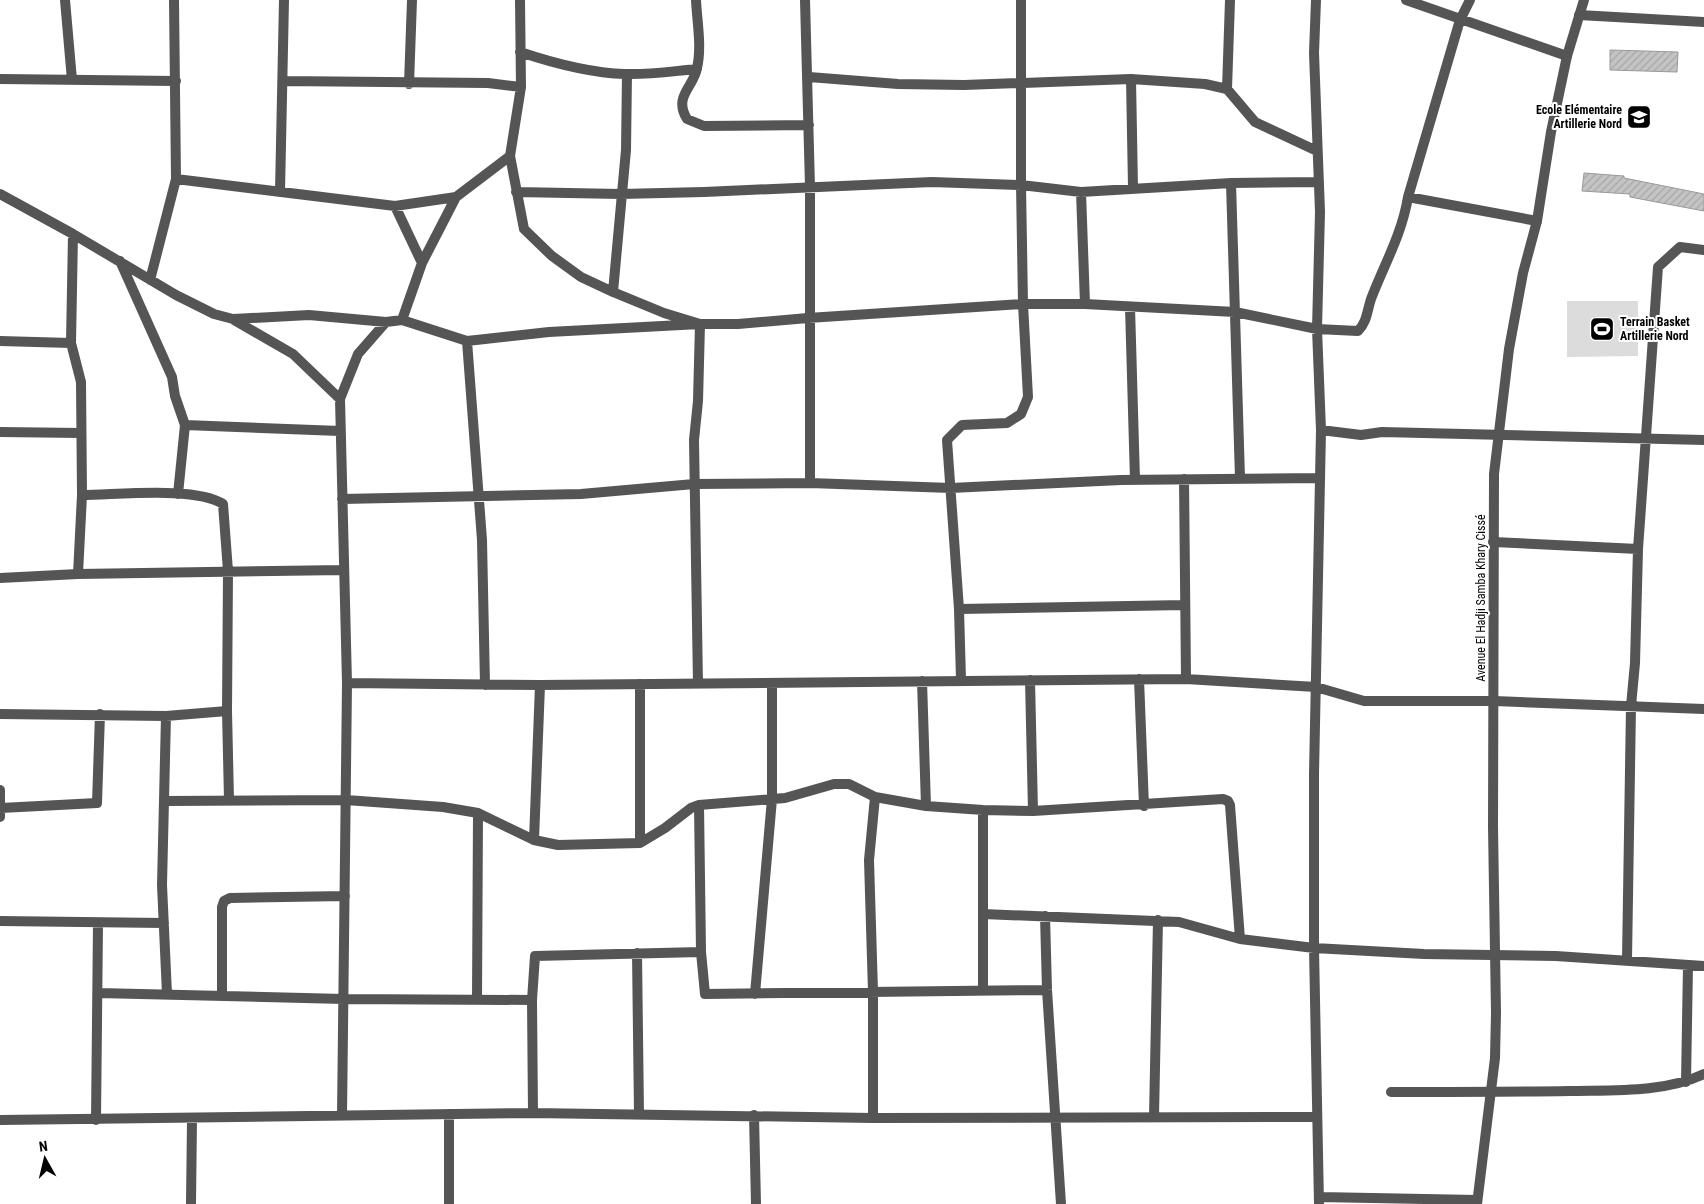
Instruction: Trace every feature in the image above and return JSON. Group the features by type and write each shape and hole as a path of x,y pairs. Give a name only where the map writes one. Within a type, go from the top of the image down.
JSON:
{"street":[{"path":"65,0 72,80"},
{"path":"150,280 176,179 174,0"},
{"path":"280,192 284,81 284,0"},
{"path":"409,84 411,0"},
{"path":"520,0 521,87 510,156 524,229 552,256 581,278 664,313 700,324"},
{"path":"696,0 697,69 683,97 683,111 690,121 712,126 809,125"},
{"path":"805,0 810,187 808,318 810,483"},
{"path":"961,680 959,609 947,440 962,425 1007,423 1021,414 1028,397 1023,304 1021,0"},
{"path":"1227,89 1230,0"},
{"path":"1316,0 1314,53 1319,182 1317,329 1321,430 1316,686 1314,948 1319,1201 1477,1202"},
{"path":"1406,0 1567,56"},
{"path":"233,319 310,315 386,322 402,320 467,341 549,332 700,324 738,324 1023,304 1085,304 1235,312 1317,329 1358,331 1364,325 1371,301 1402,225 1408,197 1460,20 1470,0"},
{"name":"Avenue El Hadji Samba Khary Cissé","path":"1477,1202 1495,1058 1494,474 1511,339 1523,273 1537,221 1551,132 1567,56 1584,0"},
{"path":"1579,15 1704,22"},
{"path":"520,52 598,72 627,74 697,69"},
{"path":"613,292 626,150 627,74"},
{"path":"808,77 898,84 1021,84 1131,79 1205,84 1227,89 1255,122 1317,151"},
{"path":"0,79 176,81"},
{"path":"1131,79 1133,188"},
{"path":"284,81 409,84 488,83 521,87"},
{"path":"402,320 422,263 456,197 510,156"},
{"path":"176,179 224,183 394,206 456,197"},
{"path":"516,192 621,194 932,182 1021,185 1081,192 1231,183 1319,182"},
{"path":"1231,183 1240,478"},
{"path":"1081,192 1085,304"},
{"path":"0,194 74,234 150,280 214,314 233,319 293,354 340,399"},
{"path":"1408,197 1537,221"},
{"path":"394,206 422,263"},
{"path":"74,234 71,343 81,382 82,495 78,574"},
{"path":"1627,960 1631,706 1635,663 1638,549 1644,440 1658,267 1680,247 1704,250"},
{"path":"120,262 172,377 175,396 185,425 178,494"},
{"path":"1130,307 1135,480"},
{"path":"342,1116 347,683 340,399 358,354 386,322"},
{"path":"698,684 694,484 700,324"},
{"path":"0,341 71,343"},
{"path":"467,341 478,495 485,685"},
{"path":"185,425 340,431"},
{"path":"1321,430 1361,434 1382,432 1498,437 1704,440"},
{"path":"0,432 81,433"},
{"path":"342,499 581,494 694,484 810,483 951,488 1135,480 1319,478"},
{"path":"1184,479 1186,679"},
{"path":"82,495 178,494 203,496 223,504 228,571 227,711 230,800"},
{"path":"1493,542 1638,549"},
{"path":"0,578 78,574 344,570"},
{"path":"959,609 1185,604"},
{"path":"1139,679 1144,806"},
{"path":"347,683 540,685 1186,679 1316,686 1364,701 1494,701 1704,709"},
{"path":"1030,680 1033,811"},
{"path":"922,681 926,806"},
{"path":"755,994 772,799 772,683"},
{"path":"640,684 640,843"},
{"path":"534,840 540,685"},
{"path":"0,714 166,716 227,711"},
{"path":"0,790 0,813 97,803 100,714"},
{"path":"166,716 164,923 167,994"},
{"path":"164,802 346,800 443,806 478,813 534,840 558,845 640,843 665,828 691,808 699,805 772,799 834,784 858,787 875,797 926,806 983,810 1033,811 1144,806 1223,799 1228,801 1240,940"},
{"path":"874,1118 869,860 875,797"},
{"path":"699,805 701,952 705,994 1047,990"},
{"path":"983,810 983,991"},
{"path":"477,999 478,813"},
{"path":"222,996 222,907 224,901 230,898 345,896"},
{"path":"983,914 1158,920 1193,924 1240,940 1314,948 1627,960 1704,966"},
{"path":"1045,916 1047,990 1057,1118 1061,1204"},
{"path":"1154,1117 1158,920"},
{"path":"0,921 164,923"},
{"path":"96,1120 98,923"},
{"path":"533,1113 532,1000 535,956 701,952"},
{"path":"637,953 639,1114"},
{"path":"1686,1082 1688,965"},
{"path":"98,993 344,999 532,1000"},
{"path":"1391,1092 1491,1093 1596,1090 1686,1082 1704,1074"},
{"path":"0,1120 192,1119 533,1113 874,1118 1316,1117"},
{"path":"449,1204 450,1114"},
{"path":"754,1115 756,1204"},
{"path":"191,1204 192,1119"}],"shaded area":[{"name":"Terrain Basket Artillerie Nord","path":"1567,301 1638,301 1638,356 1567,357"}],"building":[{"path":"1610,50 1678,52 1677,72 1610,70"},
{"path":"1584,173 1624,176 1624,178 1704,194 1704,211 1630,197 1630,194 1582,191"}],"place":[{"name":"Ecole Elémentaire Artillerie Nord","path":"1639,117"},
{"name":"Terrain Basket Artillerie Nord","path":"1602,329"}]}
